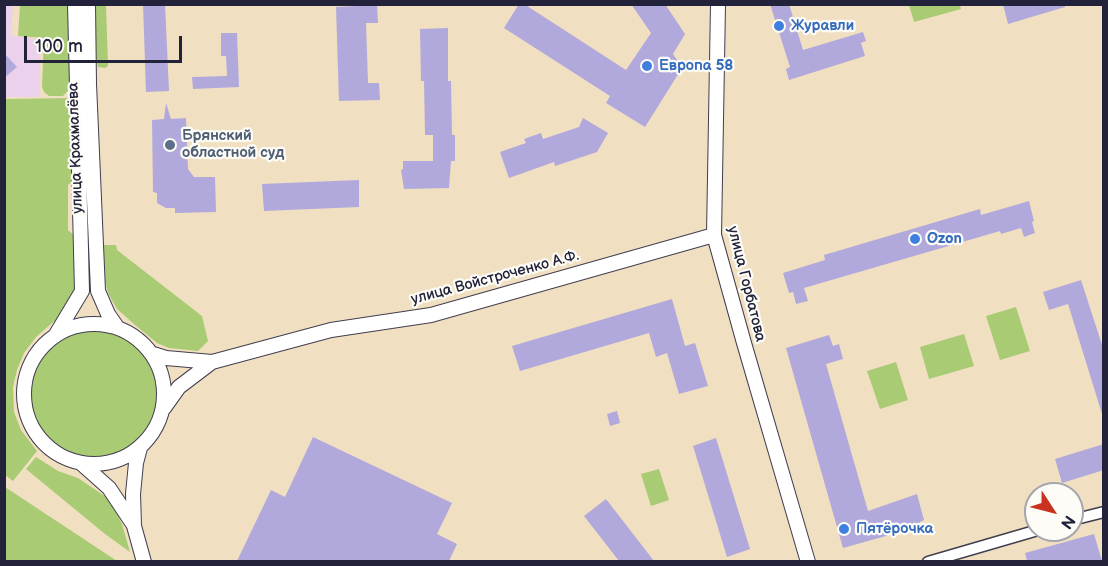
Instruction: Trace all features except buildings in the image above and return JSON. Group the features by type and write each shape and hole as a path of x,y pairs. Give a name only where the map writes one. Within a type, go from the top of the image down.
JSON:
{"main road":[{"path":"55,336 82,291 75,4"},
{"name":"улица Крахмалёва","path":"88,4 98,291 108,314 117,327"},
{"name":"улица Горбатова","path":"718,4 714,235 808,561"},
{"name":"улица Войстроченко А.Ф.","path":"212,362 331,330 431,315 714,235"},
{"path":"164,408 165,387 161,370 153,354 137,338 117,327 90,324 75,327 55,336 42,346 33,360 24,391 25,407 34,430 49,449 63,458 82,464 113,463 140,448 155,430 164,408 179,387 212,362"},
{"path":"153,354 166,358 212,362"},
{"path":"140,448 133,478 134,526 144,561"},
{"path":"82,464 109,488 134,526"}],"street":[{"path":"1084,517 1104,512"},
{"path":"928,561 1024,534"}],"shaded area":[{"path":"4,5 13,5 11,35 39,40 40,97 5,97"}],"green space":[{"path":"20,5 72,5 73,85 63,96 49,96 44,92 42,87 44,38 18,36"},
{"path":"95,5 106,5 108,66 105,68 98,67 96,57"},
{"path":"909,5 960,5 961,9 914,22"},
{"path":"73,98 75,179 68,185 68,230 77,238 77,281 74,293 59,317 36,337 24,353 17,370 13,387 14,412 21,430 37,451 13,481 5,475 5,99"},
{"path":"101,245 116,245 117,250 202,316 208,341 198,351 169,348 157,343 117,309 108,293 103,274"},
{"path":"1016,307 1030,351 1000,360 986,316"},
{"path":"94,331 118,336 139,349 152,370 157,394 152,418 139,439 118,452 94,457 70,452 49,439 36,418 31,394 36,370 49,349 70,336"},
{"path":"964,334 974,366 929,379 920,347"},
{"path":"896,362 908,400 880,409 867,371"},
{"path":"36,457 58,471 78,478 106,497 122,524 130,552 26,469"},
{"path":"659,469 669,500 651,506 641,474"},
{"path":"5,487 117,561 5,561"}],"place":[{"name":"Журавли","path":"779,26"},
{"name":"Европа 58","path":"647,66"},
{"name":"Брянский областной суд","path":"170,145"},
{"name":"Ozon","path":"915,239"},
{"name":"Пятёрочка","path":"844,529"}]}
